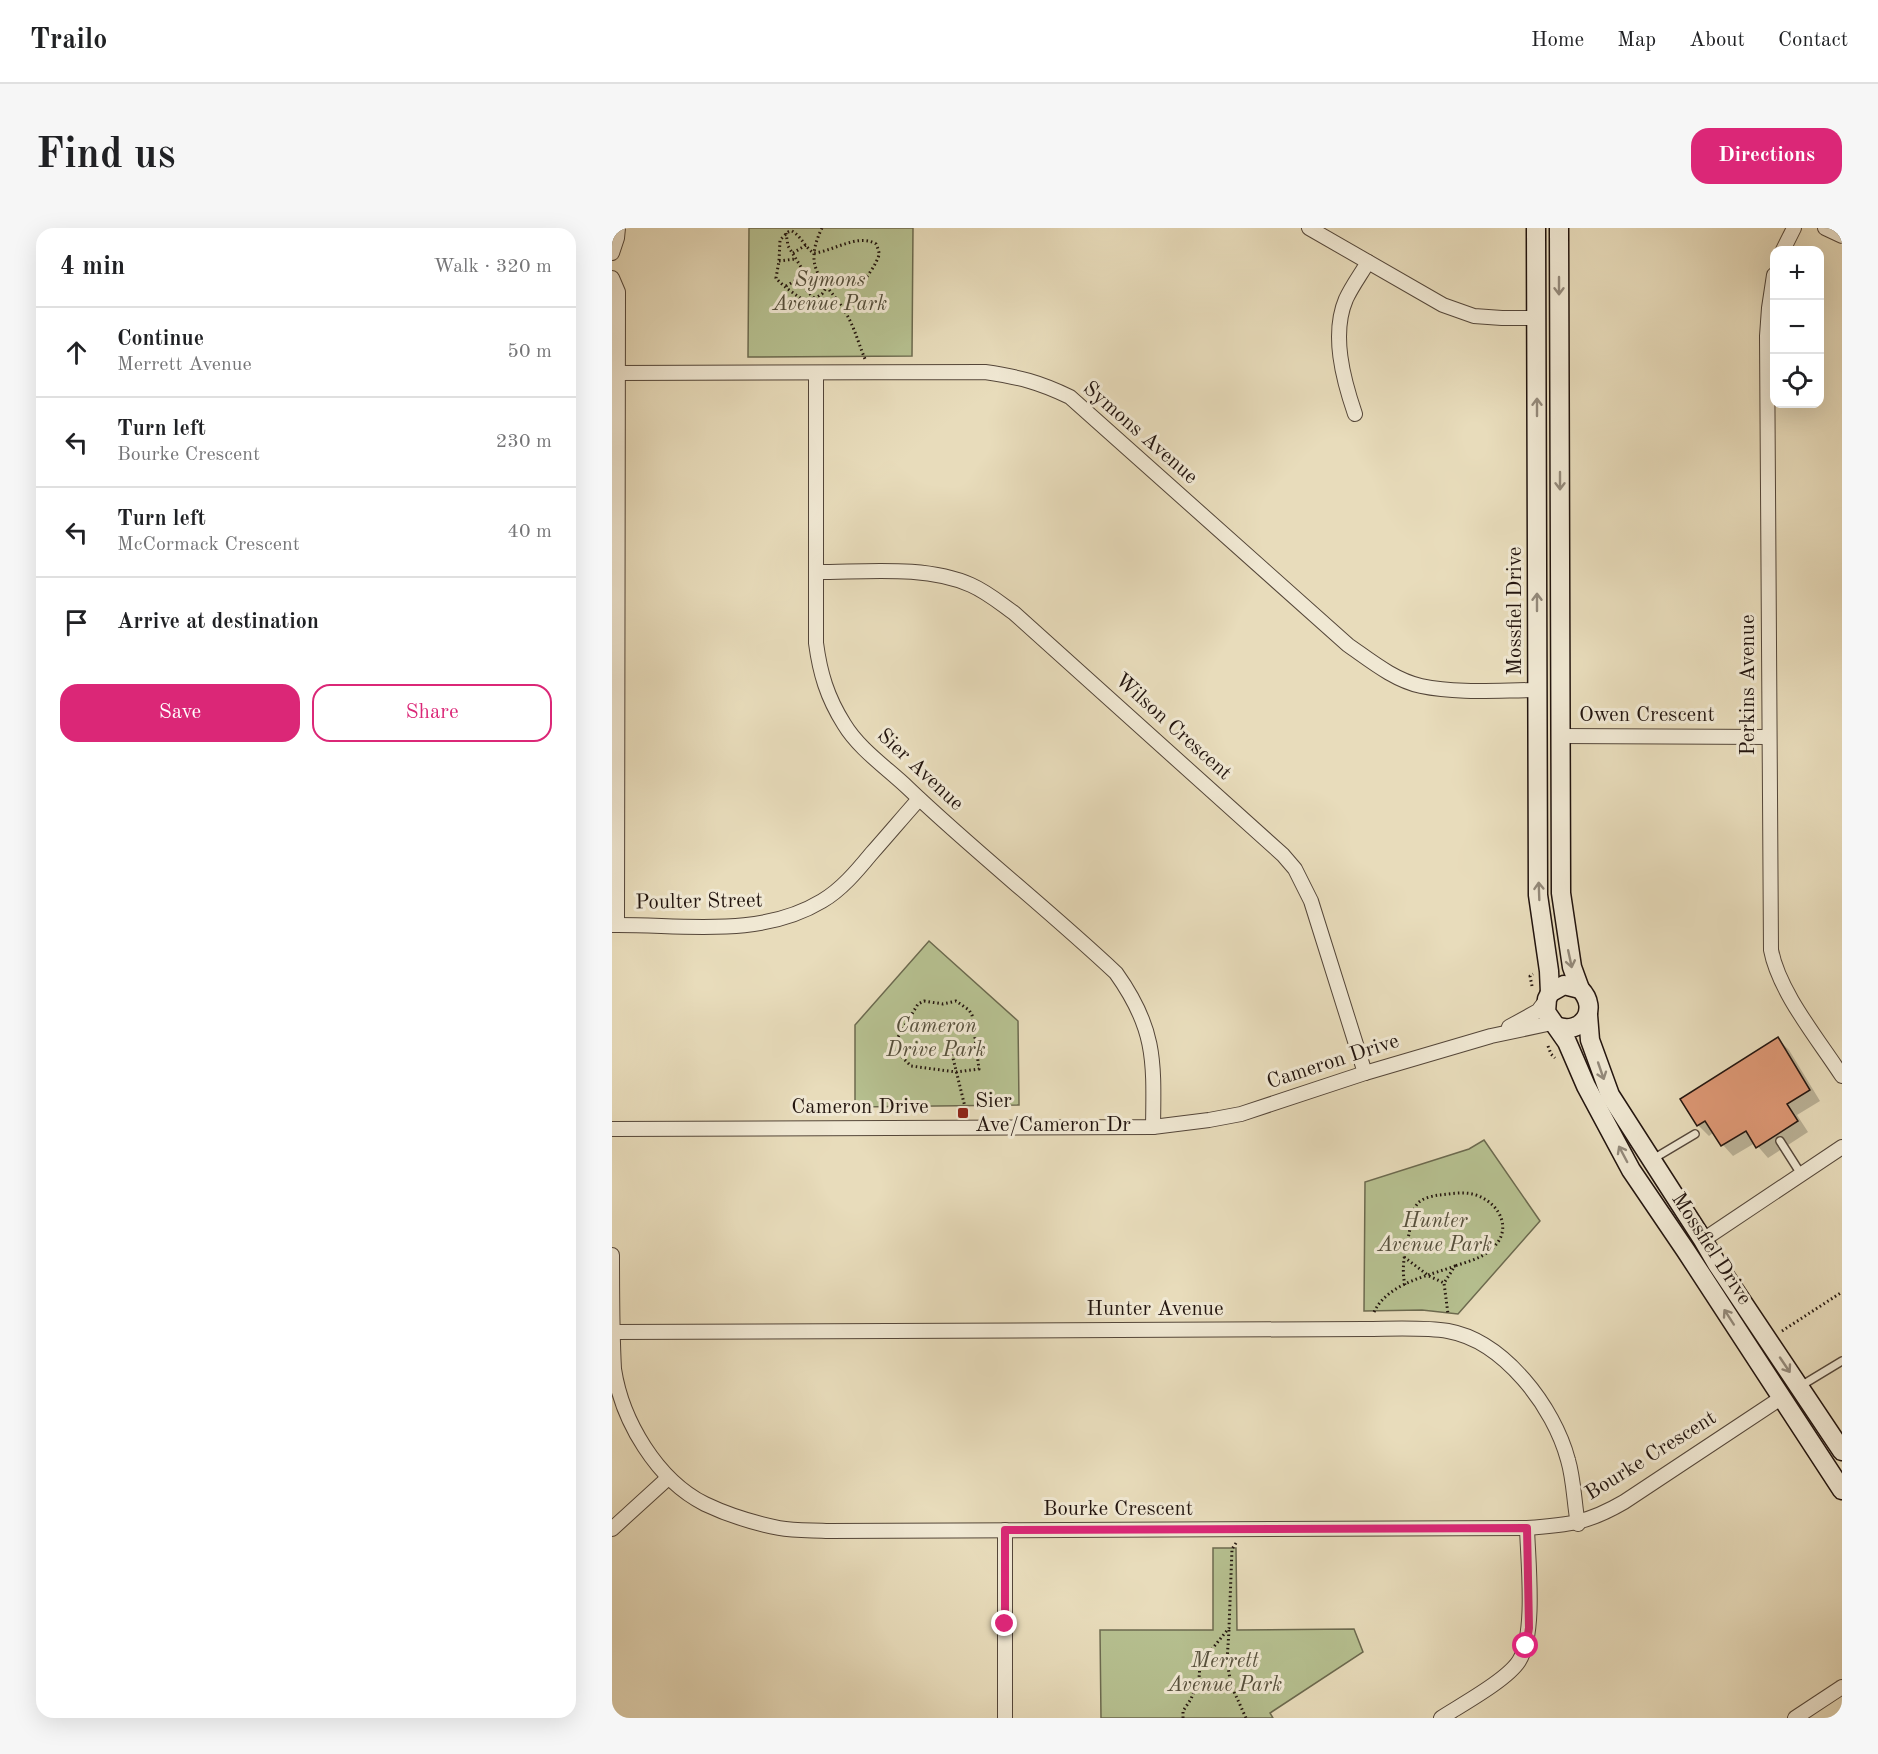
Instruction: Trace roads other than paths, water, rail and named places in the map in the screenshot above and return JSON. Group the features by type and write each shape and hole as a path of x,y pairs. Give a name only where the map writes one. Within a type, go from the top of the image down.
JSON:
{"street":[{"path":"612,254 618,228"},
{"path":"1309,228 1443,305 1474,316 1560,317"},
{"name":"Mossfiel Drive","path":"1536,228 1538,894 1549,971 1548,996"},
{"path":"1559,228 1562,893 1570,959 1580,989 1588,1001 1588,1015 1578,1026 1563,1029 1554,1025 1546,1012 1548,996 1556,988 1564,986 1580,989"},
{"path":"1785,246 1794,228"},
{"path":"1826,228 1842,236"},
{"path":"1354,414 1341,366 1342,313 1346,298 1368,262"},
{"path":"612,278 618,292 614,925"},
{"name":"Perkins Avenue","path":"1770,300 1767,336 1770,930 1773,963 1786,990 1842,1076"},
{"name":"Symons Avenue","path":"616,373 985,372 1042,383 1070,397 1348,645 1384,671 1420,685 1446,689 1538,690"},
{"name":"Sier Avenue","path":"816,373 816,643 820,674 845,726 860,744 1116,973 1141,1013 1150,1039 1154,1072 1153,1126"},
{"name":"Wilson Crescent","path":"817,572 921,573 947,577 971,585 993,597 1014,613 1283,855 1295,869 1311,901 1365,1074"},
{"path":"1538,690 1561,691"},
{"path":"1539,735 1562,736"},
{"name":"Owen Crescent","path":"1562,736 1769,736"},
{"name":"Poulter Street","path":"614,925 746,926 771,922 796,914 823,901 850,879 919,799"},
{"name":"Cameron Drive","path":"1491,1036 1539,1011 1548,996"},
{"name":"Mossfiel Drive","path":"1588,1015 1590,1041 1610,1095 1717,1264 1841,1449"},
{"name":"Mossfiel Drive","path":"1554,1025 1567,1042 1586,1086 1631,1170 1842,1490"},
{"name":"Cameron Drive","path":"612,1129 1153,1126 1209,1120 1241,1114 1491,1036 1554,1025"},
{"path":"1686,1251 1842,1147"},
{"name":"Bourke Crescent","path":"612,1255 614,1367 622,1401 649,1454 668,1478 704,1503 732,1515 781,1528 829,1531 1527,1528 1578,1524 1624,1502 1781,1398"},
{"name":"Hunter Avenue","path":"612,1332 1447,1330 1485,1344 1506,1360 1533,1389 1554,1425 1568,1459 1578,1524"},
{"path":"1781,1398 1799,1387"},
{"path":"1822,1459 1841,1449"},
{"path":"612,1529 668,1478"},
{"path":"1441,1718 1508,1673 1518,1662 1526,1646 1529,1628 1527,1528"},
{"path":"1005,1530 1005,1718"},
{"path":"1795,1718 1842,1687"}],"lane":[{"path":"1651,1160 1695,1134"},
{"path":"1780,1141 1802,1174"},
{"path":"1799,1387 1842,1361"}],"place":[{"name":"Sier Ave/Cameron Dr","path":"963,1113"}],"park label":[{"name":"Symons Avenue Park","path":"830,292"},
{"name":"Cameron Drive Park","path":"936,1038"},
{"name":"Hunter Avenue Park","path":"1435,1233"},
{"name":"Merrett Avenue Park","path":"1225,1673"}]}
